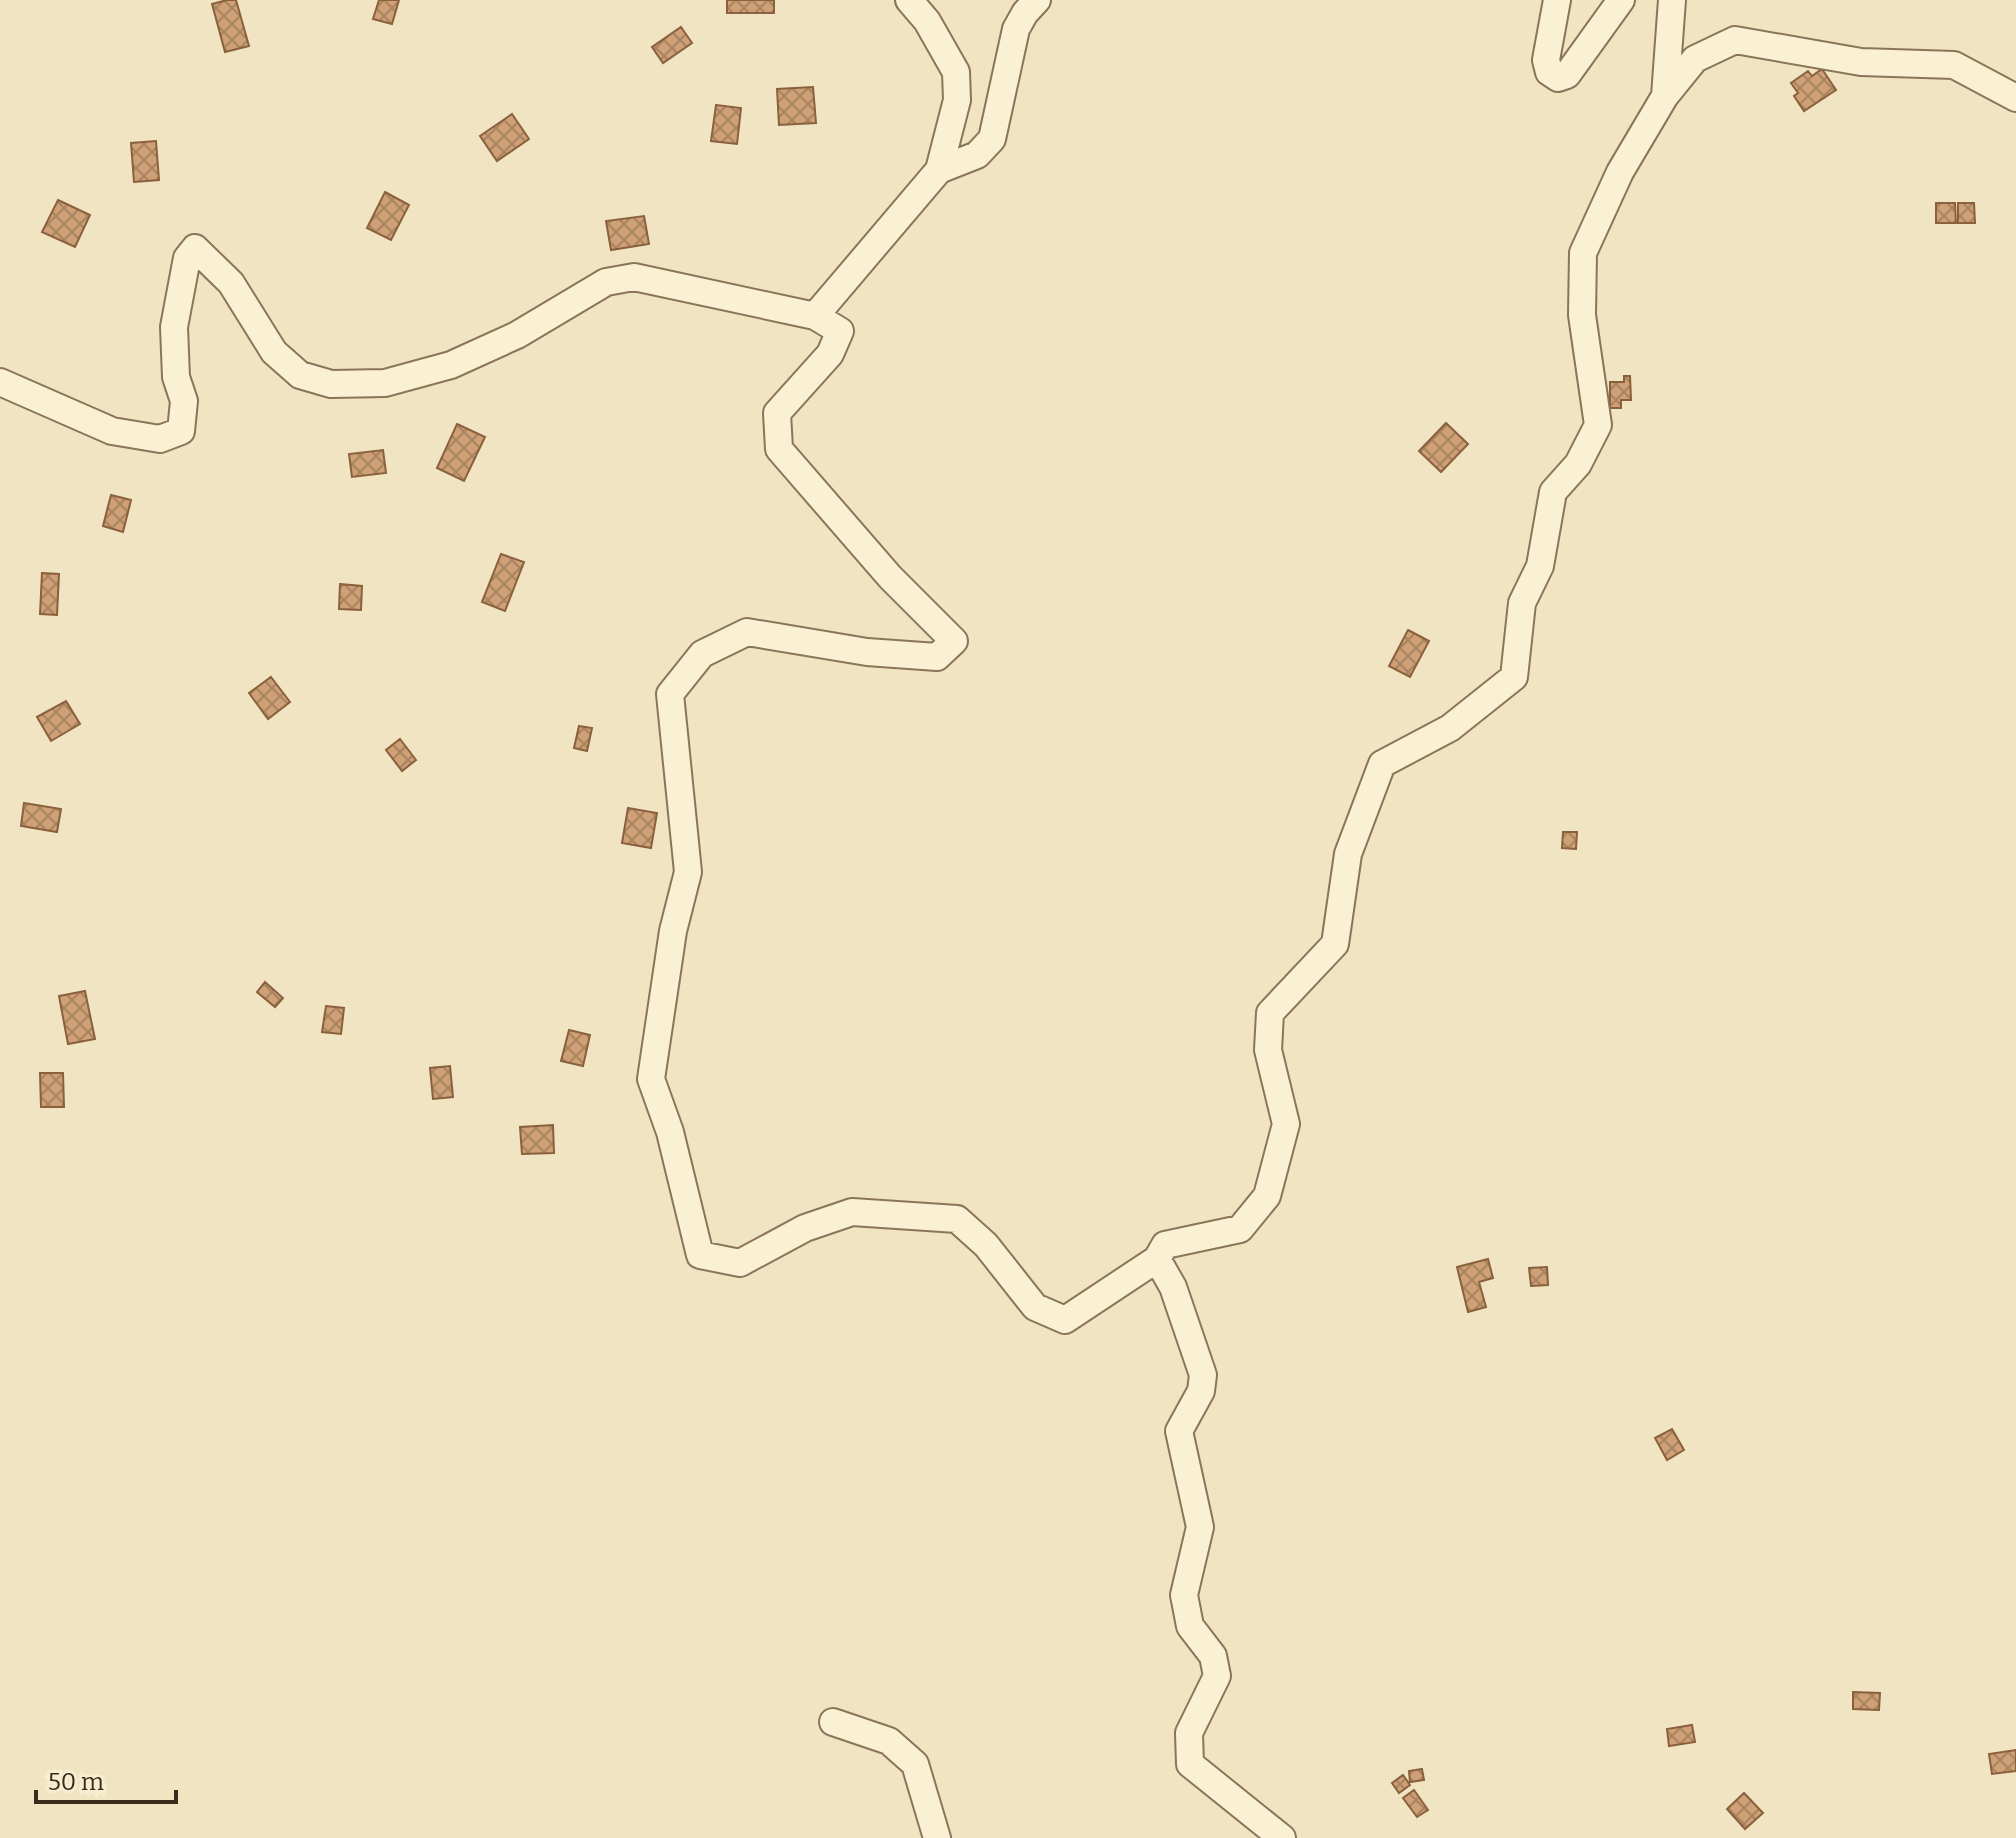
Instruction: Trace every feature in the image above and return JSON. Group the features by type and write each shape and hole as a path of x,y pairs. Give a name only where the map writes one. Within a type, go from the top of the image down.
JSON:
{"street":[{"path":"815,316 939,170 957,100 956,72 927,21 909,0"},
{"path":"939,170 977,155 992,139 1016,29 1037,0"},
{"path":"1557,0 1546,60 1549,72 1558,78 1567,75 1621,0"},
{"path":"1665,96 1672,0"},
{"path":"0,382 112,431 160,439 181,431 184,401 176,377 174,327 187,258 195,248 231,283 274,352 300,375 331,384 385,383 451,365 517,335 606,282 634,277 815,316 840,331 830,354 777,413 779,449 890,577 954,641 937,657 867,652 747,632 702,654 670,694 688,872 673,931 651,1079 670,1132 700,1255 740,1263 805,1228 852,1212 957,1219 986,1245 1035,1307 1065,1320 1157,1259 1165,1245 1240,1229 1267,1196 1286,1124 1268,1050 1270,1013 1335,944 1348,854 1382,764 1450,728 1514,677 1522,603 1540,566 1553,492 1578,464 1598,425 1582,315 1583,253 1620,172 1665,96 1695,59 1735,40 1861,62 1954,65 2016,98"},
{"path":"1157,1259 1173,1287 1203,1375 1201,1391 1179,1431 1200,1527 1184,1595 1190,1626 1213,1656 1217,1676 1189,1733 1190,1764 1282,1838"},
{"path":"833,1722 889,1741 915,1764 937,1838"}],"building":[{"path":"236,0 249,46 225,52 212,4"},
{"path":"379,0 399,0 392,24 373,19"},
{"path":"727,0 774,0 774,13 727,13"},
{"path":"681,27 692,43 663,63 652,47"},
{"path":"1822,69 1836,90 1804,111 1794,96 1798,93 1791,83 1808,71 1812,76"},
{"path":"813,87 816,123 779,125 777,89"},
{"path":"716,105 741,108 737,144 711,141"},
{"path":"512,114 529,139 497,161 480,136"},
{"path":"156,141 159,180 134,182 131,143"},
{"path":"385,192 409,205 391,240 367,228"},
{"path":"58,200 90,215 75,247 42,232"},
{"path":"1936,203 1955,203 1956,223 1936,223"},
{"path":"1958,203 1974,203 1975,223 1958,223"},
{"path":"644,216 649,244 611,250 606,221"},
{"path":"1624,376 1630,376 1631,400 1621,400 1621,408 1610,408 1610,382 1624,382"},
{"path":"1446,423 1468,444 1441,472 1419,451"},
{"path":"457,424 485,437 464,481 437,468"},
{"path":"383,450 386,473 352,477 349,454"},
{"path":"111,495 131,500 123,532 103,526"},
{"path":"501,554 524,562 505,611 482,602"},
{"path":"42,573 59,574 57,615 40,614"},
{"path":"340,584 362,586 361,610 339,609"},
{"path":"1408,630 1429,641 1410,677 1389,666"},
{"path":"271,677 290,702 268,719 249,693"},
{"path":"66,701 80,724 51,741 37,717"},
{"path":"579,726 592,728 587,751 574,748"},
{"path":"400,739 416,760 402,771 386,750"},
{"path":"24,803 61,809 57,832 21,826"},
{"path":"628,808 657,813 651,848 622,843"},
{"path":"1563,832 1577,832 1576,849 1562,848"},
{"path":"265,982 283,998 275,1007 257,992"},
{"path":"85,991 95,1039 68,1044 59,996"},
{"path":"326,1006 344,1008 341,1034 322,1032"},
{"path":"569,1030 590,1035 583,1066 561,1061"},
{"path":"450,1066 453,1097 433,1099 430,1068"},
{"path":"40,1073 63,1073 64,1107 41,1107"},
{"path":"553,1125 554,1153 522,1154 520,1127"},
{"path":"1488,1259 1493,1278 1479,1282 1486,1307 1468,1312 1457,1267"},
{"path":"1547,1267 1548,1285 1531,1286 1529,1268"},
{"path":"1672,1429 1684,1450 1667,1460 1655,1438"},
{"path":"1853,1692 1880,1693 1879,1710 1853,1709"},
{"path":"1692,1725 1695,1742 1669,1746 1667,1729"},
{"path":"2016,1750 2016,1771 1992,1774 1989,1754"},
{"path":"1422,1769 1424,1780 1410,1782 1409,1771"},
{"path":"1403,1775 1410,1785 1399,1793 1392,1783"},
{"path":"1414,1790 1428,1810 1417,1817 1403,1798"},
{"path":"1744,1793 1763,1813 1745,1829 1727,1809"}]}
